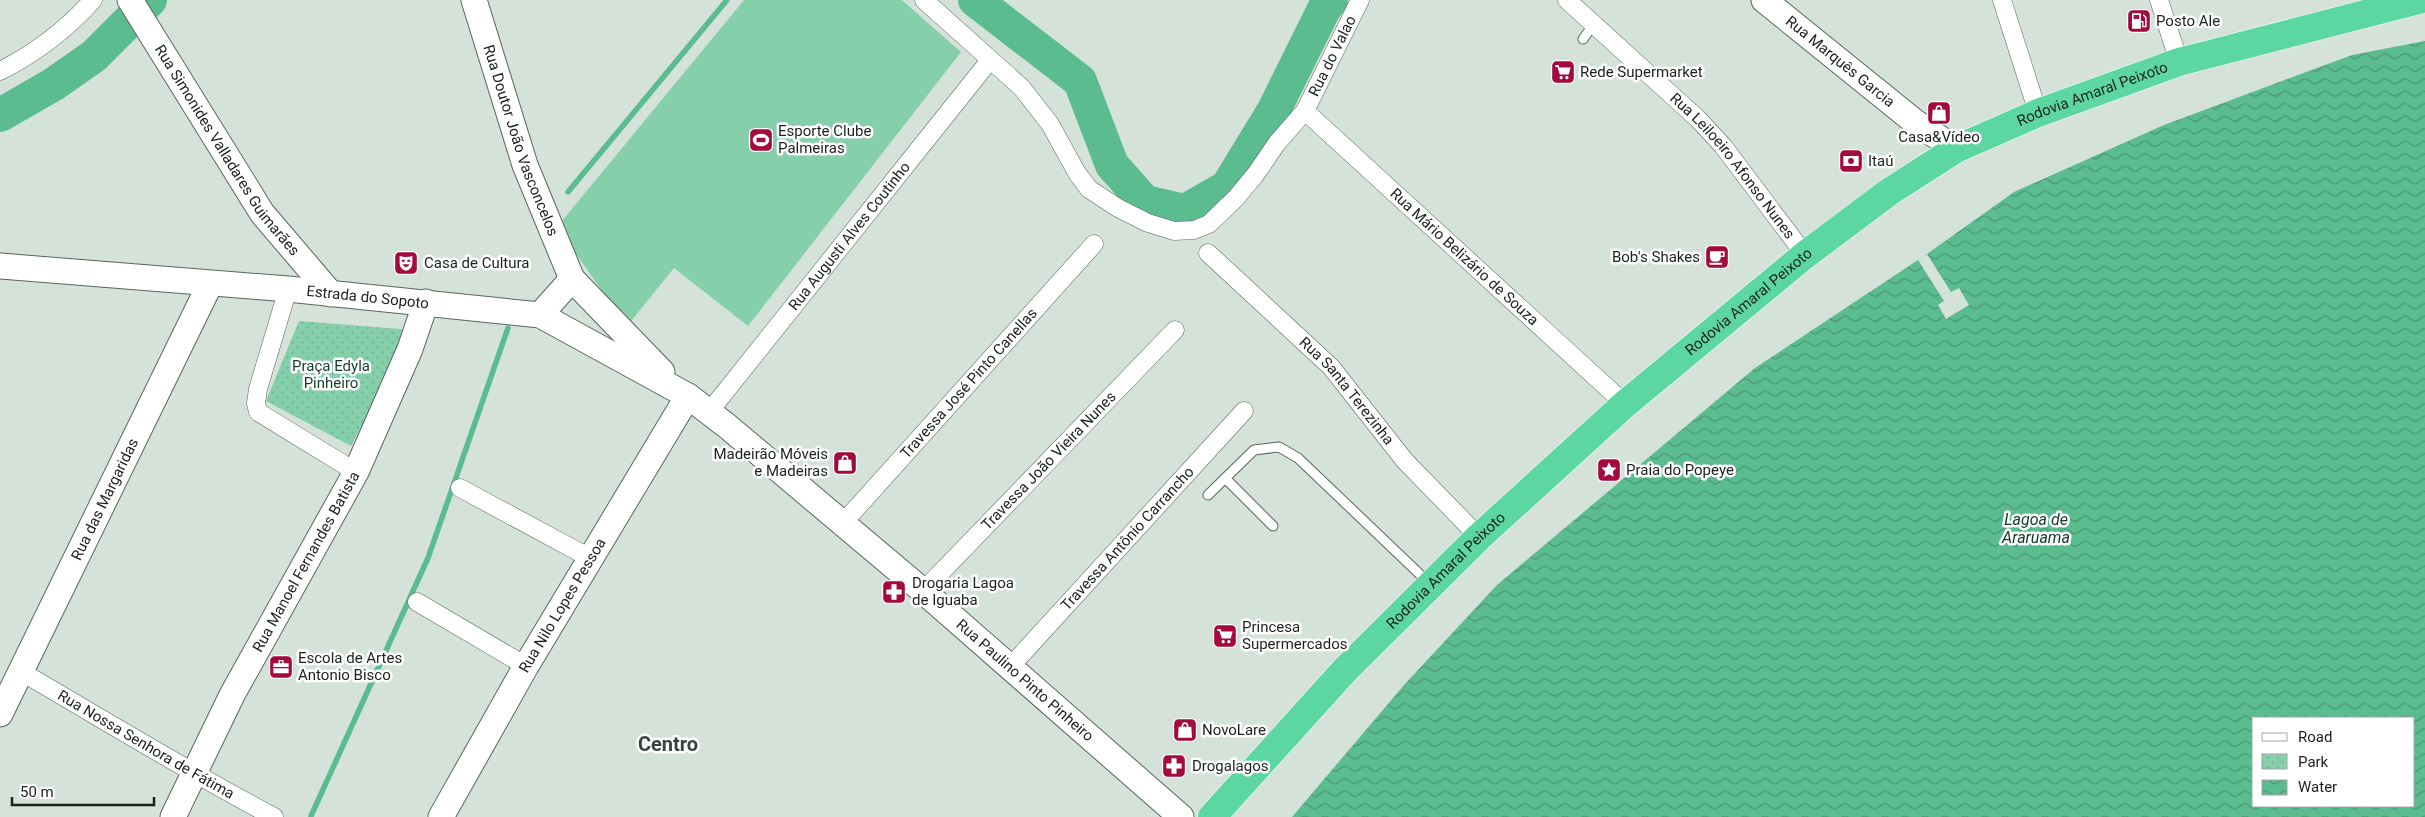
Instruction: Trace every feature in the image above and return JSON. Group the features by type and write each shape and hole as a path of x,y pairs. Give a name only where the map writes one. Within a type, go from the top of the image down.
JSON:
{"highway":[{"name":"Rodovia Amaral Peixoto","path":"1212,817 1339,677 1479,537 1625,404 1805,255 1889,192 1956,149 2038,113 2179,62 2419,0"}],"street":[{"path":"0,71 31,56 76,19 93,0"},
{"name":"Rua Simonides Valladares Guimarães","path":"130,0 262,213 330,294"},
{"name":"Rua Doutor João Vasconcelos","path":"474,0 525,165 572,278"},
{"name":"Rua do Valao","path":"924,0 1022,88 1040,109 1089,189 1118,208 1148,224 1174,231 1194,230 1209,224 1236,198 1277,143 1305,111 1360,0"},
{"name":"Rua Leiloeiro Afonso Nunes","path":"1567,0 1698,119 1717,139 1805,255"},
{"name":"Rua Marquês Garcia","path":"1764,0 1915,122 1956,149"},
{"path":"2002,0 2038,113"},
{"path":"2159,0 2179,62"},
{"name":"Rua Augusti Alves Coutinho","path":"709,412 990,60"},
{"name":"Rua Mário Belizário de Souza","path":"1305,111 1625,404"},
{"path":"1915,122 1930,166"},
{"name":"Travessa José Pinto Canellas","path":"844,523 1094,244"},
{"name":"Rua Santa Terezinha","path":"1208,253 1331,366 1405,460 1479,537"},
{"name":"Estrada do Sopoto","path":"0,266 288,289 540,315 618,345"},
{"path":"540,315 572,278 618,345 709,412"},
{"name":"Rua das Margaridas","path":"0,714 210,284"},
{"path":"288,289 258,389 256,403 258,412 356,472"},
{"name":"Rua Manoel Fernandes Batista","path":"173,817 232,695 356,472 410,350 426,302"},
{"name":"Travessa João Vieira Nunes","path":"923,591 1175,330"},
{"name":"Rua Nilo Lopes Pessoa","path":"441,817 526,666 688,396"},
{"name":"Travessa Antônio Carrancho","path":"1010,667 1244,411"},
{"name":"Rua Paulino Pinto Pinheiro","path":"709,412 844,523 1181,817"},
{"path":"460,488 590,558"},
{"path":"417,602 526,666"},
{"name":"Rua Nossa Senhora de Fátima","path":"20,671 148,745 194,775 274,817"}],"lane":[{"path":"1583,39 1594,24"},
{"path":"1208,494 1254,450 1279,447 1298,458 1430,584"},
{"path":"1225,478 1273,526"}],"green space":[{"name":"Esporte Clube Palmeiras","path":"744,0 902,0 961,52 748,326 674,268 627,326 557,227"},
{"name":"Praça Edyla Pinheiro","path":"299,321 412,330 351,446 266,401"}],"water":[{"name":"Lagoa de Araruama","path":"2425,41 2425,817 1292,817 1404,685 1497,585 1755,368 1927,254 2014,192 2164,125 2352,55"}],"pier":[{"path":"1927,254 1951,292 1959,288 1969,305 1946,319 1938,305 1944,301 1918,260"}],"waterway":[{"path":"0,115 54,84 94,56 150,0"},
{"path":"568,192 727,0"},
{"path":"975,0 1080,81 1112,165 1145,202 1185,211 1227,187 1274,110 1324,9 1331,0"},
{"path":"311,816 428,558 508,328"}],"place":[{"name":"Posto Ale","path":"2139,21"},
{"name":"Rede Supermarket","path":"1563,72"},
{"name":"Casa&Vídeo","path":"1939,113"},
{"name":"Esporte Clube Palmeiras","path":"761,140"},
{"name":"Itaú","path":"1851,161"},
{"name":"Bob's Shakes","path":"1717,257"},
{"name":"Casa de Cultura","path":"406,263"},
{"name":"Madeirão Móveis e Madeiras","path":"845,463"},
{"name":"Praia do Popeye","path":"1609,470"},
{"name":"Drogaria Lagoa de Iguaba","path":"894,592"},
{"name":"Princesa Supermercados","path":"1225,636"},
{"name":"Escola de Artes Antonio Bisco","path":"281,667"},
{"name":"NovoLare","path":"1185,730"},
{"name":"Drogalagos","path":"1174,766"}],"district":[{"name":"Centro","path":"668,744"}]}
